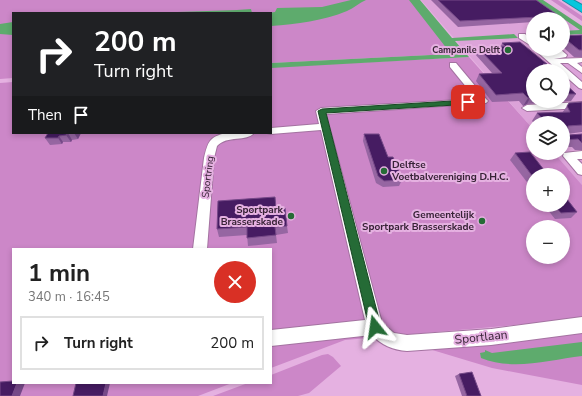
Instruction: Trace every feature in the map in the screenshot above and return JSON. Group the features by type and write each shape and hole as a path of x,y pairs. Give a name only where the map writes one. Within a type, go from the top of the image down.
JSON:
{"highway":[{"path":"567,0 582,9"}],"street":[{"path":"522,36 526,39"},
{"path":"546,56 582,86"},
{"path":"549,59 560,56"},
{"path":"549,59 582,60"},
{"path":"569,60 582,71"},
{"path":"272,338 378,331 324,127 322,111 483,102 453,65"},
{"path":"570,80 575,80"},
{"path":"570,103 580,102"},
{"path":"272,130 324,127"},
{"name":"Sportring","path":"200,248 209,158 212,146 217,140 224,137 243,134"},
{"path":"582,155 568,156 582,171"},
{"name":"Sportlaan","path":"378,331 389,339 407,344 491,337 582,325"}],"shaded area":[{"path":"0,0 411,0 452,53 272,63 272,12 12,12 12,78 0,79"},
{"path":"351,0 366,0 347,11 319,20 272,26 272,12 275,12 277,8 322,7"},
{"path":"409,0 420,0 452,38 514,34 518,38 455,41 469,57 272,68 272,63 451,54"},
{"path":"421,0 535,0 553,12 526,12 526,56 570,56 570,23 582,31 582,185 570,171 570,168 567,168 560,160 570,160 570,116 526,116 526,121"},
{"path":"536,0 543,0 561,12 554,12"},
{"path":"551,0 558,0 582,16 582,21"},
{"path":"251,9 252,12 178,12"},
{"path":"570,18 582,26 582,34 570,35 570,31 580,30 570,23"},
{"path":"12,22 12,35 0,34 0,24"},
{"name":"Sportpark Brasserskade","path":"469,57 526,121 526,160 560,160 567,168 526,168 526,212 570,212 570,171 582,185 582,319 345,340 272,368 272,248 12,248 12,384 229,384 198,396 0,396 0,83 12,82 12,134 272,134 272,67"},
{"path":"582,332 582,385 492,368 419,346"},
{"path":"582,342 582,356 544,362 505,364 481,358 480,353 485,352 485,350 492,353"},
{"path":"328,354 341,366 309,393 298,396 213,396 245,384 272,384 272,375"}],"building":[{"path":"438,0 536,0 553,12 526,12 526,18 460,21"},
{"path":"582,35 582,50 579,50 570,43 570,36"},
{"path":"520,42 526,47 526,56 537,56 547,64 526,64 526,96 523,93 496,95 479,74 502,73 478,48 505,46 502,43"},
{"path":"570,88 576,94 570,94"},
{"path":"582,102 582,125 570,126 570,116 540,116 537,113 570,112 568,108 570,108 570,103"},
{"path":"47,134 67,134 59,136 58,138 45,138"},
{"path":"364,134 379,134 388,157 393,157 402,180 384,181 378,176"},
{"path":"582,134 582,143 578,139 570,140 570,135"},
{"path":"526,152 526,160 536,160 543,168 526,168 515,153"},
{"path":"275,197 276,209 285,208 287,226 275,227 276,235 247,238 247,227 217,229 218,201"},
{"path":"570,203 577,212 561,213 560,212 570,212"},
{"path":"472,372 481,396 467,396 459,374"},
{"path":"12,381 12,384 17,384 12,396 0,396 0,382"},
{"path":"76,384 106,384 103,396 73,396"}],"place":[{"name":"Campanile Delft","path":"508,50"},
{"name":"Delftse Voetbalvereniging D.H.C.","path":"384,171"},
{"name":"Sportpark Brasserskade","path":"291,216"},
{"name":"Gemeentelijk Sportpark Brasserskade","path":"482,221"}],"route":[{"path":"375,327 324,127 322,111 468,102"}]}
